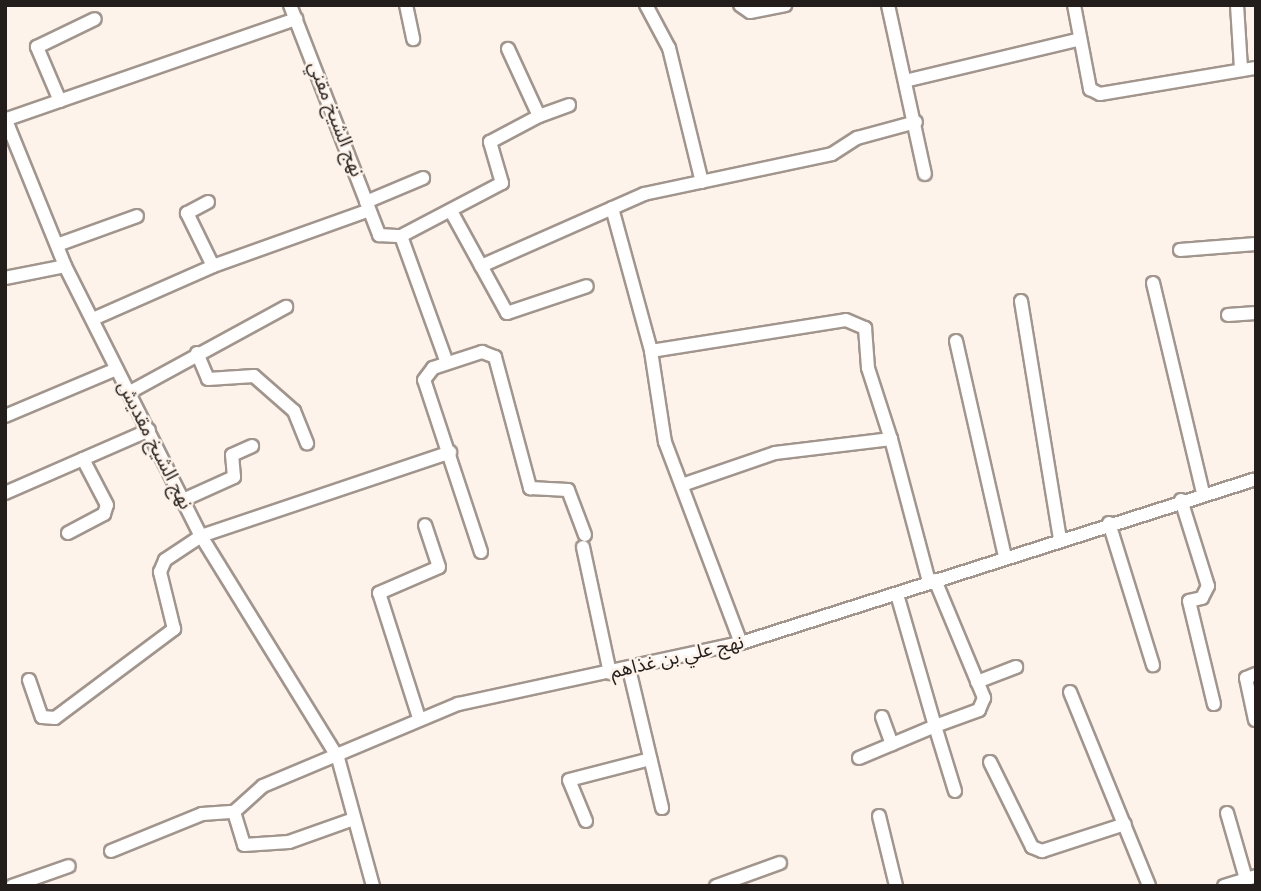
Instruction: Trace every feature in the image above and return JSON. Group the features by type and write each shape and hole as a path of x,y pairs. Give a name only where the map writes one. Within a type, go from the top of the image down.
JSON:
{"street":[{"name":"نهج الشيخ مقني","path":"290,5 379,234 401,236"},
{"path":"406,5 413,39"},
{"path":"646,5 669,48 702,182"},
{"path":"740,5 750,12 785,5"},
{"path":"888,5 909,80 925,174"},
{"path":"1074,5 1077,40 1090,89 1100,94 1256,68"},
{"path":"1237,5 1241,69"},
{"path":"60,101 37,47 95,19"},
{"path":"7,118 296,19"},
{"path":"909,80 1077,40"},
{"path":"508,49 539,116"},
{"path":"447,363 401,236 452,213 502,183 490,142 539,116 569,105"},
{"name":"نهج الشيخ مقديش","path":"7,118 65,266 201,536 338,758 373,886"},
{"path":"481,266 644,194 831,154 857,138 916,122"},
{"path":"93,319 213,266 368,206 422,178"},
{"path":"208,202 187,213 213,266"},
{"path":"612,208 651,351 665,442 741,643"},
{"path":"452,213 507,313 587,286"},
{"path":"57,245 137,216"},
{"path":"1180,250 1256,244"},
{"path":"5,278 65,266"},
{"path":"1153,283 1203,494"},
{"path":"1021,301 1060,538"},
{"path":"130,393 197,353 286,307"},
{"path":"1228,315 1256,313"},
{"path":"651,351 846,320 865,328 868,368 932,581 984,698 979,710 859,758"},
{"path":"956,341 1005,556"},
{"path":"481,552 424,380 428,371 482,352 495,357 530,488 568,490 584,541 610,673"},
{"path":"197,353 208,379 254,376 294,411 307,443"},
{"path":"5,416 116,369"},
{"path":"5,493 149,430"},
{"path":"682,485 775,453 891,439"},
{"path":"183,500 234,477 232,455 252,446"},
{"path":"29,680 42,717 50,721 169,635 175,623 161,565 201,536 450,452"},
{"path":"68,533 104,514 107,505 83,459"},
{"name":"نهج علي بن غذاهم","path":"234,812 263,786 338,758 419,718 458,704 741,643 897,594 1060,538 1256,479"},
{"path":"1181,500 1208,586 1202,598 1189,601 1214,704"},
{"path":"1109,523 1153,665"},
{"path":"419,718 380,593 439,567 425,524"},
{"path":"897,594 955,790"},
{"path":"977,682 1016,667"},
{"path":"629,669 662,808"},
{"path":"1255,720 1246,678 1256,674"},
{"path":"1070,692 1149,886"},
{"path":"882,717 892,744"},
{"path":"586,821 569,780 650,759"},
{"path":"990,762 1032,847 1042,851 1125,824"},
{"path":"111,851 202,814 234,812 244,845 289,842 354,819"},
{"path":"1224,886 1251,877 1227,813"},
{"path":"879,816 896,886"},
{"path":"716,886 780,863"},
{"path":"12,886 69,866"}]}
